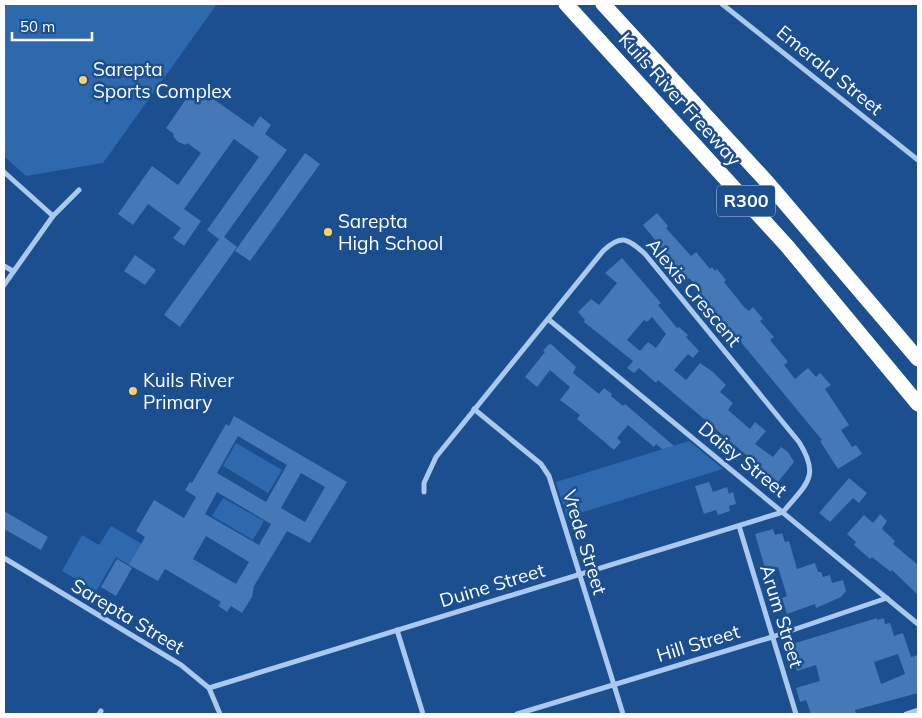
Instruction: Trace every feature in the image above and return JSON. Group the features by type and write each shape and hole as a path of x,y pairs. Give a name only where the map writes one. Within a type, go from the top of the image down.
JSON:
{"highway":[{"name":"Kuils River Freeway","path":"566,4 787,246 918,404"},
{"name":"Kuils River Freeway","path":"603,4 766,182 887,320 918,360"}],"street":[{"name":"Emerald Street","path":"722,4 918,160"},
{"path":"4,172 53,216"},
{"path":"4,285 53,216 79,190"},
{"name":"Alexis Crescent","path":"424,492 424,483 436,457 614,241 623,239 633,243 645,254 776,414 806,454 811,466 809,479 783,512"},
{"path":"4,266 13,271"},
{"name":"Daisy Street","path":"548,319 918,624"},
{"name":"Vrede Street","path":"474,409 546,469 623,714"},
{"name":"Duine Street","path":"209,688 783,512"},
{"name":"Arum Street","path":"739,526 796,714"},
{"name":"Sarepta Street","path":"4,558 181,665 209,688 220,714"},
{"name":"Hill Street","path":"518,714 772,637 886,598"},
{"path":"397,630 423,714"},
{"path":"906,714 918,710"}],"shaded area":[{"name":"Sarepta Sports Complex","path":"4,4 217,4 103,163 26,176 4,156"},
{"path":"689,441 723,469 567,517 556,482"},
{"path":"236,443 282,470 268,493 223,466"},
{"path":"223,498 264,521 253,540 212,516"},
{"path":"111,526 142,544 129,565 116,557 96,591 62,571 82,535 99,545"}],"building":[{"path":"195,86 253,127 260,116 271,125 265,134 287,150 224,237 237,247 180,327 164,315 219,239 207,230 259,157 234,139 184,209 201,221 184,246 173,238 181,228 148,204 133,225 118,214 152,166 178,185 201,153 187,143 186,145 178,142 173,136 174,134 166,128"},
{"path":"305,153 320,164 250,261 235,251"},
{"path":"657,213 668,226 666,228 691,256 696,252 710,269 712,267 715,271 717,269 726,280 724,282 744,307 749,311 753,307 763,319 760,321 774,337 770,340 788,362 784,365 795,379 808,368 816,377 820,373 831,385 825,389 849,425 841,430 852,447 856,445 862,454 838,469 820,441 822,440 707,301 705,303 698,295 702,292 689,278 687,280 643,225"},
{"path":"135,255 156,270 145,285 124,271"},
{"path":"622,258 661,303 658,305 677,328 679,327 688,335 686,337 699,351 693,358 688,354 674,370 686,380 700,363 713,372 726,385 720,392 733,403 728,410 750,429 755,422 766,431 755,444 773,457 781,447 788,452 794,462 778,482 658,380 656,383 639,368 634,373 627,368 633,361 584,322 585,320 578,312 591,299 599,305 617,283 605,273","holes":["652,317 666,334 656,348 648,342 640,351 627,340 644,320 647,322"]},
{"path":"551,344 576,367 573,373 599,394 604,388 623,406 625,404 674,446 662,449 656,444 654,447 628,425 617,438 621,442 614,450 577,419 580,415 560,400 570,387 550,370 537,387 525,377 545,352 543,351"},
{"path":"234,416 347,482 310,543 287,531 254,586 252,597 242,613 231,606 227,612 218,606 221,602 165,569 158,581 129,565 145,537 136,531 154,500 184,518 196,497 185,490 190,482 192,483 226,424 229,426","holes":["238,436 287,465 266,502 217,473","301,473 325,487 305,522 281,508","217,492 271,524 259,545 205,514","206,536 249,562 236,584 193,559"]},
{"path":"849,478 867,493 859,503 853,498 830,522 819,513"},
{"path":"709,482 713,492 727,487 729,494 733,492 736,504 729,506 730,511 718,515 716,510 704,514 695,486"},
{"path":"4,511 48,537 41,550 4,529"},
{"path":"880,514 887,521 882,529 895,541 893,544 918,565 918,595 892,570 891,572 872,557 870,559 854,545 856,542 847,534 864,515 873,523"},
{"path":"773,529 775,535 782,533 785,542 789,541 797,569 815,563 818,572 821,572 823,577 830,575 832,583 843,580 846,591 841,597 816,608 815,604 787,614 782,598 787,596 778,567 766,571 755,534"},
{"path":"117,559 132,568 116,596 101,587"},
{"path":"877,618 877,620 884,618 885,624 890,623 894,636 903,633 911,657 918,655 918,693 855,710 856,714 811,714 806,700 800,702 796,688 820,681 816,665 797,671 789,645","holes":["898,654 905,674 881,684 874,662"]}],"place":[{"name":"Sarepta Sports Complex","path":"83,80"},
{"name":"Sarepta High School","path":"328,232"},
{"name":"Kuils River Primary","path":"133,391"}]}
